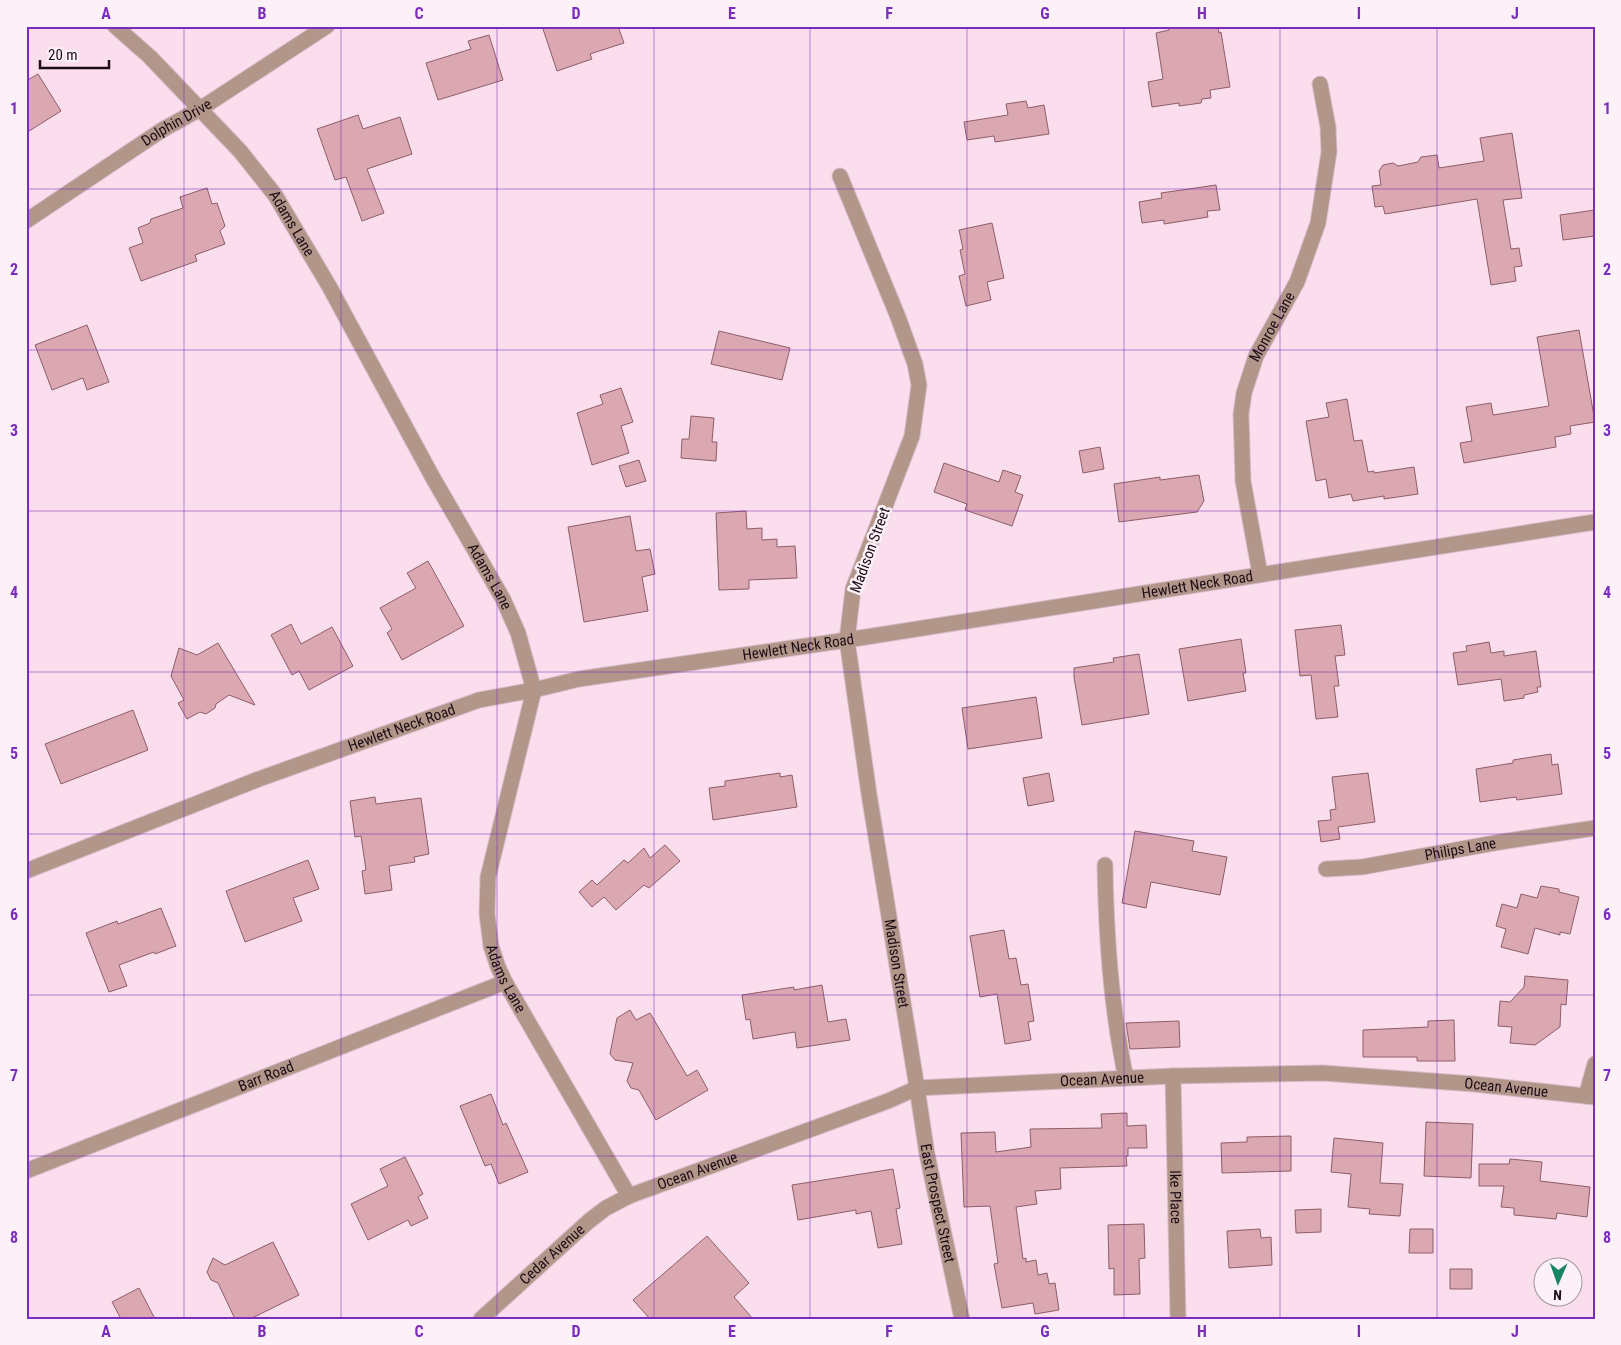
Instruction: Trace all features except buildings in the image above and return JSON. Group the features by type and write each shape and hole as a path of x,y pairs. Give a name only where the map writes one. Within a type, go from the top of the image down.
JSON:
{"street":[{"name":"Adams Lane","path":"115,26 150,57 240,151 274,195 329,286 433,478 504,599 518,633 534,690 488,876 487,914 491,946 505,982 629,1196"},
{"name":"Dolphin Drive","path":"26,221 162,130 200,109 327,26"},
{"name":"Monroe Lane","path":"1260,574 1243,481 1241,414 1244,393 1256,356 1297,282 1318,223 1330,152 1328,127 1320,84"},
{"name":"Madison Street","path":"840,176 898,317 915,364 919,385 912,436 853,589 847,640 870,804 918,1088"},
{"name":"Hewlett Neck Road","path":"26,872 259,780 479,700 534,690 579,679 847,640 1595,522"},
{"name":"Philips Lane","path":"1326,869 1362,867 1500,842 1595,828"},
{"path":"1105,866 1108,942 1120,1051 1126,1078"},
{"name":"Barr Road","path":"26,1171 505,982"},
{"path":"1591,1097 1595,1064"},
{"name":"Ocean Avenue","path":"629,1196 888,1101 918,1088 1173,1076 1323,1073 1474,1084 1591,1097"},
{"name":"Ike Place","path":"1173,1076 1178,1319"},
{"name":"East Prospect Street","path":"918,1088 927,1154 962,1319"},
{"name":"Cedar Avenue","path":"481,1319 589,1220 606,1208 629,1196"}]}
